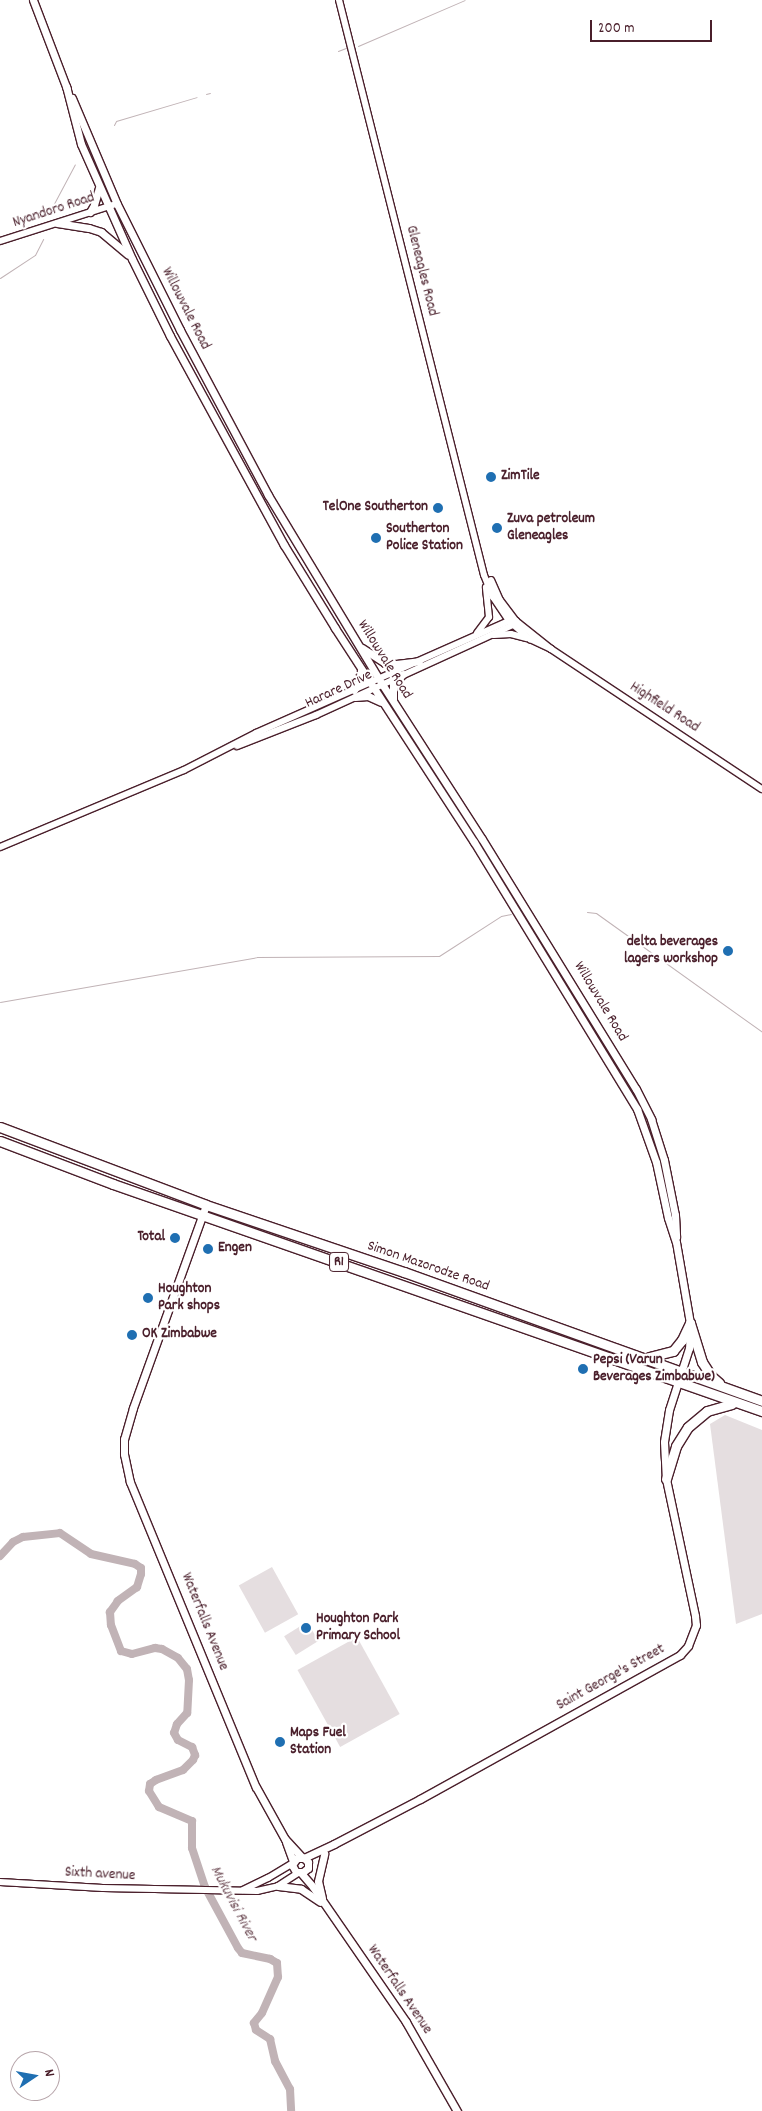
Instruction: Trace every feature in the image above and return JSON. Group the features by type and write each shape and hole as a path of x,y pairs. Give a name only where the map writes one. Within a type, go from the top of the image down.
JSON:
{"highway":[{"name":"Simon Mazorodze Road","path":"0,1127 206,1205 647,1358 679,1377 737,1403 762,1411"},
{"name":"Simon Mazorodze Road","path":"0,1141 202,1215 679,1377 724,1388 762,1401"},
{"path":"647,1358 661,1356 673,1351 682,1340 690,1324"},
{"path":"690,1324 707,1370 724,1388"},
{"path":"666,1478 676,1446 694,1420 715,1407 737,1403"}],"main road":[{"name":"Willowvale Road","path":"33,0 66,86 117,204 244,452 293,539 380,681 568,976 645,1105 664,1160 676,1215 676,1242"},
{"name":"Willowvale Road","path":"66,86 81,144 107,207 170,336 284,545 474,842 630,1096 650,1142 676,1242 690,1324 689,1348 679,1377"},
{"path":"90,212 99,188"},
{"path":"57,223 89,228 101,232 114,241 132,259"},
{"path":"360,646 385,663 396,664 419,660"},
{"path":"361,668 361,678 354,693 368,696 384,703"},
{"path":"395,704 392,689 396,681 403,674"},
{"name":"Waterfalls Avenue","path":"206,1205 133,1408 124,1447 130,1482 250,1773 285,1839 293,1862"},
{"name":"Saint George's Street","path":"303,1857 334,1844 524,1743 680,1655 693,1636 695,1616 666,1478 665,1430 679,1377"},
{"name":"Waterfalls Avenue","path":"285,1839 303,1857"},
{"name":"Saint George's Street","path":"308,1868 334,1844"},
{"path":"324,1854 318,1881 324,1905"},
{"path":"303,1857 308,1862 308,1868 299,1873 293,1868 293,1862 303,1857"},
{"name":"Waterfalls Avenue","path":"308,1868 313,1887"},
{"name":"Waterfalls Avenue","path":"299,1873 313,1887 406,2022 457,2111"},
{"path":"278,1886 301,1889 324,1905"}],"street":[{"name":"Gleneagles Road","path":"339,0 484,575 493,597 513,622"},
{"name":"Nyandoro Road","path":"0,242 117,204"},
{"name":"Gleneagles Road","path":"478,549 497,594 513,622"},
{"path":"475,636 489,617 484,575"},
{"name":"Harare Drive","path":"380,681 403,674 488,636 513,622"},
{"name":"Harare Drive","path":"0,847 152,784 229,749 256,733 372,685 419,660 513,622"},
{"name":"Highfield Road","path":"513,622 530,639 551,649"},
{"name":"Highfield Road","path":"513,622 762,789"},
{"path":"488,636 511,634 530,639"},
{"path":"239,1892 268,1878 293,1862"},
{"path":"278,1886 299,1873"},
{"name":"Sixth avenue","path":"0,1882 239,1892 257,1891 278,1886"}],"shaded area":[{"path":"725,1415 762,1430 762,1614 736,1624 710,1424"},
{"path":"272,1567 298,1614 265,1633 239,1585"},
{"path":"307,1622 319,1641 296,1655 284,1636"},
{"path":"357,1637 400,1714 340,1747 298,1670"}],"waterway":[{"path":"358,46 465,0"},
{"path":"338,51 346,48"},
{"path":"206,94 210,93"},
{"path":"114,125 116,121 197,97"},
{"path":"49,213 75,164"},
{"path":"0,278 35,255 43,239"},
{"path":"587,912 596,913 762,1032"},
{"path":"0,1002 257,957 439,956 501,916 511,914"},
{"name":"Mukuvisi River","path":"0,1556 13,1542 23,1537 60,1533 91,1554 135,1564 141,1568 137,1587 118,1601 110,1612 111,1625 121,1651 132,1654 155,1648 162,1649 178,1658 187,1669 189,1680 187,1713 177,1724 174,1733 178,1740 192,1747 195,1755 193,1760 183,1770 150,1784 149,1791 159,1807 192,1821 192,1848 205,1887 238,1948 242,1953 270,1959 277,1963 278,1977 262,2013 254,2023 256,2030 270,2039 275,2061 290,2089 291,2111"}],"place":[{"name":"ZimTile","path":"491,477"},
{"name":"TelOne Southerton","path":"438,508"},
{"name":"Zuva petroleum Gleneagles","path":"497,528"},
{"name":"Southerton Police Station","path":"376,538"},
{"name":"delta beverages lagers workshop","path":"728,951"},
{"name":"Total","path":"175,1238"},
{"name":"Engen","path":"208,1249"},
{"name":"Houghton Park shops","path":"148,1298"},
{"name":"OK Zimbabwe","path":"132,1335"},
{"name":"Pepsi (Varun Beverages Zimbabwe)","path":"583,1369"},
{"name":"Houghton Park Primary School","path":"306,1628"},
{"name":"Maps Fuel Station","path":"280,1742"}]}
